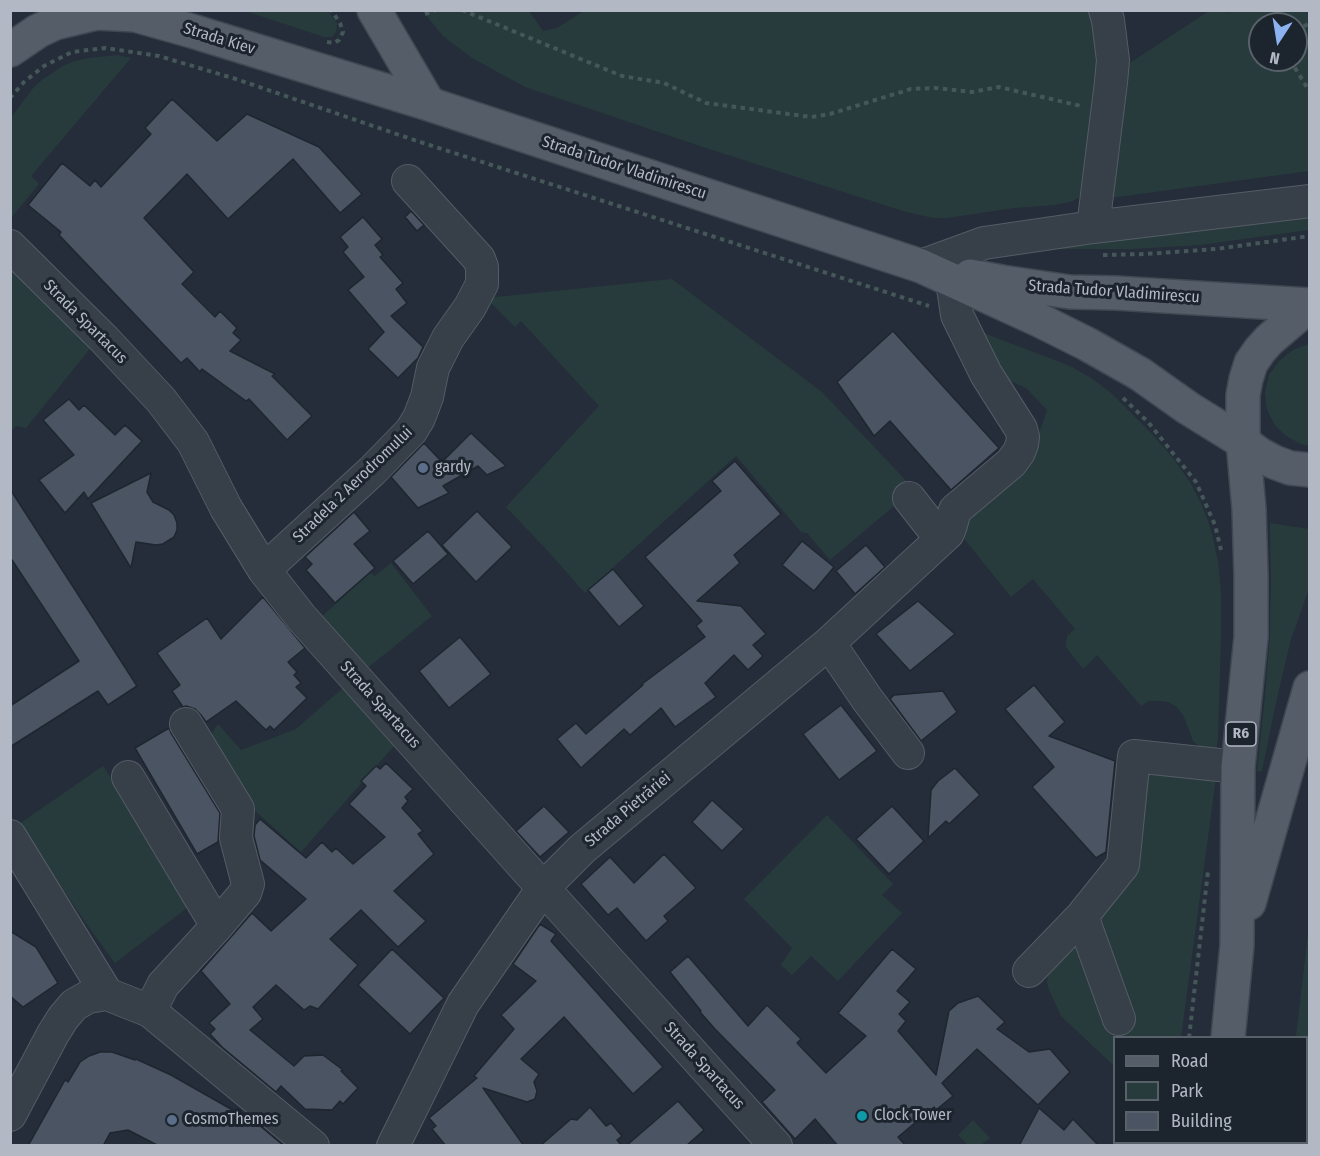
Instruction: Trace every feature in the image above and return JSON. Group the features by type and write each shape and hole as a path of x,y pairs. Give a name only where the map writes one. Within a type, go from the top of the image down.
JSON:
{"main road":[{"path":"374,10 429,104"},
{"name":"Strada Kiev","path":"10,50 38,31 56,23 96,12 135,15 429,104"},
{"name":"Strada Tudor Vladimirescu","path":"429,104 921,266 1087,344 1140,374 1188,408 1274,462 1290,468 1310,470"},
{"name":"Strada Tudor Vladimirescu","path":"921,266 1002,282 1070,292 1309,305"},
{"name":"R6","path":"1228,1036 1237,945 1238,767 1251,637 1251,576 1243,395 1251,363 1260,350 1309,305"},
{"name":"R6","path":"1237,945 1310,688"}],"street":[{"path":"1096,241 1113,60 1105,10"},
{"name":"Stradela 2 Aerodromului","path":"264,570 356,486 411,431 427,397 438,358 482,284 482,267 479,259 408,181"},
{"path":"921,266 984,243 1096,241 1310,201"},
{"name":"Strada Spartacus","path":"10,246 104,339 161,400 193,442 226,508 264,570 301,617 776,1146"},
{"path":"909,498 941,539 948,533 955,510 1011,463 1022,444 1021,429 986,374 957,315 952,280"},
{"name":"Strada Pietrăriei","path":"393,1146 463,1004 543,888 582,849 829,643 941,539"},
{"path":"829,643 867,699 908,753"},
{"path":"150,1011 163,985 245,893 248,884 236,838 238,809 186,724"},
{"path":"1029,971 1082,916 1123,866 1134,756 1238,767"},
{"path":"128,777 217,926"},
{"path":"10,836 106,994"},
{"path":"1082,916 1119,1019"},
{"path":"10,1115 63,1018 74,1005 88,997 106,994 150,1011 313,1146"}],"path":[{"path":"319,39 334,43 342,35 342,28 331,10"},
{"path":"425,14 436,10"},
{"path":"462,10 622,76 664,83 706,103 811,117 830,114 911,89 934,88 972,92 999,87 1082,106"},
{"path":"10,98 24,82 44,66 72,52 105,48 159,56 236,79 429,145 957,315"},
{"path":"1298,72 1310,92"},
{"path":"1096,241 1146,254 1215,249 1310,236"},
{"path":"1117,393 1149,422 1196,482 1215,525 1221,551"},
{"path":"1189,1036 1208,871"}],"green space":[{"path":"426,10 529,11 543,31 557,28 585,10 1096,11 1104,35 1082,196 1070,202 1054,205 1014,208 947,218 933,218 906,212 525,87 472,58 443,36 425,14"},
{"path":"1233,10 1309,11 1309,171 1103,199 1119,70 1209,11 1229,13"},
{"path":"245,11 328,11 337,23 336,32 332,37 324,37"},
{"path":"118,55 131,58 31,176 39,184 11,218 10,119 34,87 63,66 89,58"},
{"path":"1309,214 1309,230 1200,245 1133,249 1047,249"},
{"path":"10,256 93,345 26,428 16,426 11,431"},
{"path":"672,279 822,392 914,489 830,560 807,533 801,532 736,456 585,593 506,507 599,406 521,321 515,327 486,298"},
{"path":"981,332 1070,366 1091,378 1110,392 1151,433 1190,482 1211,530 1218,561 1221,639 1216,756 1211,757 1193,741 1184,717 1177,707 1168,702 1158,701 1149,701 1141,706 1097,655 1083,669 1066,647 1067,636 1075,629 1033,579 1011,597 953,525 1033,451 1047,410 1026,388 999,376"},
{"path":"1310,344 1309,446 1286,436 1275,425 1267,410 1265,392 1269,375 1279,361 1293,350"},
{"path":"1270,523 1309,529 1310,586 1291,639 1262,771 1257,771 1270,634"},
{"path":"391,563 432,616 365,670 320,618 370,573 375,576"},
{"path":"343,688 394,746 301,852 253,809 207,741 218,724 241,750 296,729"},
{"path":"103,766 192,904 115,963 19,824"},
{"path":"1143,768 1216,778 1181,1036 1113,1036 1113,1065 1061,1016 1047,983 1048,973 1131,871"},
{"path":"827,815 893,884 882,895 902,913 838,981 811,956 792,975 781,965 792,948 744,899"},
{"path":"1309,925 1309,1145 1284,1145 1308,1144 1308,1036 1296,1036"},
{"path":"973,1120 990,1138 981,1145 968,1145 958,1135"}],"building":[{"path":"172,99 217,141 247,114 319,147 362,194 340,213 293,159 228,219 187,174 144,218 194,272 182,284 215,317 220,311 237,328 233,333 241,340 230,351 275,374 272,376 312,416 287,440 249,399 246,401 202,369 200,372 187,358 181,363 59,235 61,232 28,205 62,163 90,186 95,180 101,187 151,134 145,128"},
{"path":"411,211 424,225 417,231 405,217"},
{"path":"363,217 382,239 375,245 383,255 380,257 403,283 396,289 407,303 391,316 423,347 418,358 398,378 368,349 384,332 348,290 364,277 343,252 348,247 340,237"},
{"path":"893,331 999,448 951,490 890,421 874,436 837,382"},
{"path":"69,399 79,410 84,405 115,435 125,425 142,441 88,499 84,492 65,513 39,480 74,455 43,420"},
{"path":"471,433 506,466 487,475 478,466 443,486 449,493 418,508 391,477 424,443 442,462"},
{"path":"735,461 781,514 734,555 740,563 697,601 741,606 766,634 753,645 763,656 748,670 734,655 705,683 716,697 675,727 661,708 630,735 624,729 581,768 557,739 576,723 586,734 642,684 705,637 696,626 702,621 645,557 721,491 712,481"},
{"path":"151,473 147,492 153,502 174,515 177,530 174,537 163,544 136,542 131,568 91,503"},
{"path":"10,489 137,686 108,705 98,691 10,747 10,706 79,661 10,557"},
{"path":"477,511 512,547 476,582 442,545"},
{"path":"354,512 370,531 354,544 375,568 335,603 306,570 312,564 305,557"},
{"path":"428,531 448,554 413,584 393,561"},
{"path":"802,541 834,567 814,591 782,565"},
{"path":"866,545 885,567 855,594 836,571"},
{"path":"613,569 644,606 619,627 588,590"},
{"path":"263,597 305,648 288,662 297,672 294,675 301,683 296,687 307,698 274,730 270,726 266,730 236,701 206,722 195,709 183,707 172,691 180,685 157,653 207,618 221,639"},
{"path":"918,601 955,634 910,671 876,634"},
{"path":"460,637 491,674 449,708 419,671"},
{"path":"1034,685 1065,722 1049,736 1115,761 1106,852 1096,858 1032,787 1054,767 1005,709"},
{"path":"943,691 957,712 921,741 890,699 894,695"},
{"path":"841,705 877,751 839,780 803,734"},
{"path":"169,728 220,813 218,842 197,854 135,748"},
{"path":"386,763 413,789 405,797 408,801 402,808 423,831 418,834 434,854 394,891 426,921 398,947 361,910 330,939 358,965 318,1009 310,1006 304,1010 276,985 253,1007 263,1019 250,1030 294,1066 304,1056 323,1055 343,1070 341,1071 358,1088 343,1104 340,1101 332,1110 305,1109 281,1086 276,1092 222,1047 210,1034 215,1029 209,1023 230,1004 201,971 252,913 271,931 306,899 260,860 254,836 255,825 260,819 306,858 322,842 332,852 336,848 353,864 385,837 349,804 366,786 361,781 376,766 380,769"},
{"path":"955,768 980,795 949,824 946,821 928,838 931,790 938,781"},
{"path":"712,800 744,829 722,851 692,822"},
{"path":"544,806 569,832 540,857 516,831"},
{"path":"892,806 924,841 889,874 856,839"},
{"path":"664,854 696,888 664,916 668,921 646,941 617,908 608,915 581,884 610,857 634,883"},
{"path":"540,924 556,934 551,941 663,1067 633,1094 564,1017 521,1059 539,1074 534,1082 537,1091 535,1099 527,1102 483,1088 524,1146 446,1146 432,1129 436,1126 429,1118 477,1078 474,1076 514,1029 501,1015 536,981 513,964"},
{"path":"10,931 36,947 58,983 23,1007 10,996"},
{"path":"392,949 444,998 410,1034 358,985"},
{"path":"892,949 916,969 897,991 910,1002 899,1014 906,1021 898,1031 936,1075 949,1011 958,1003 978,996 1005,1022 997,1029 1029,1052 1050,1049 1070,1072 1038,1105 977,1049 942,1083 953,1096 936,1110 934,1107 898,1137 906,1146 838,1146 815,1119 795,1139 762,1102 775,1090 715,1029 670,972 688,956 748,1026 767,1005 801,1039 797,1043 826,1073 866,1036 838,1013"},
{"path":"100,1052 112,1052 136,1059 171,1075 259,1125 284,1146 159,1146 128,1130 110,1133 103,1146 28,1146 65,1080 68,1082 80,1062"},
{"path":"678,1101 704,1130 686,1146 626,1146"},
{"path":"590,1107 606,1126 611,1123 622,1136 617,1140 622,1146 540,1146 571,1119 577,1120"},
{"path":"1039,1108 1064,1130 1073,1119 1099,1146 1019,1146"}],"place":[{"name":"gardy","path":"423,468"},
{"name":"Clock Tower","path":"862,1116"},
{"name":"CosmoThemes","path":"172,1120"}]}
